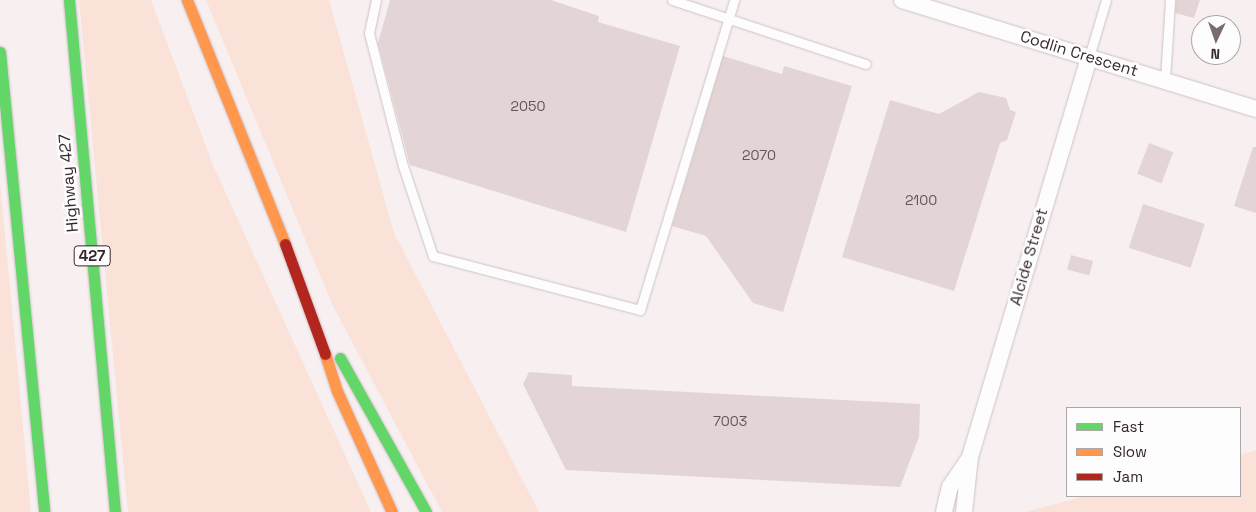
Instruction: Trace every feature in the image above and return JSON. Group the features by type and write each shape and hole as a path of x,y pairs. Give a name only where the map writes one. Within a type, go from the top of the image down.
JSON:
{"highway":[{"name":"Highway 427","path":"69,0 115,512"},
{"path":"187,0 308,300 338,391 392,512"},
{"path":"0,52 44,512"},
{"path":"308,300 426,512"}],"street":[{"name":"Codlin Crescent","path":"902,0 937,5 1256,109"},
{"name":"Alcide Street","path":"964,512 970,458 1089,56"},
{"name":"Alcide Street","path":"944,512 950,487 970,458"}],"lane":[{"path":"376,0 369,33 403,166 433,256 640,310 726,21 734,0"},
{"path":"672,0 726,21 866,64"},
{"path":"1089,56 1106,0"},
{"path":"1165,80 1170,0"}],"shaded area":[{"path":"79,0 151,0 213,165 371,512 128,512"},
{"path":"206,0 329,0 394,233 539,512 442,512 332,304"},
{"path":"0,182 31,512 0,512"},
{"path":"1256,450 1256,512 1025,512 1082,497 1241,497 1241,455"}],"building":[{"path":"390,0 551,0 599,16 598,22 680,46 626,232 410,165 378,43"},
{"path":"1176,0 1200,0 1195,15 1191,15 1191,17 1175,13"},
{"path":"723,56 782,74 784,66 852,86 783,312 753,303 706,236 672,226"},
{"path":"979,92 1006,98 1010,110 1016,112 1007,140 1000,143 954,291 842,257 890,100 939,114"},
{"path":"1149,143 1173,152 1161,183 1137,174"},
{"path":"1253,147 1256,147 1256,213 1234,206"},
{"path":"1143,204 1205,224 1191,268 1129,248"},
{"path":"1071,255 1093,261 1089,275 1067,269"},
{"path":"529,372 572,375 572,386 920,404 919,437 900,487 566,470 523,384"}],"traffic: fast":[{"path":"69,0 115,512"},
{"path":"0,52 44,512"},
{"path":"340,358 426,512"}],"traffic: slow":[{"path":"187,0 285,244"},
{"path":"325,354 337,391 392,512"}],"traffic: jam":[{"path":"285,244 325,354"}]}
